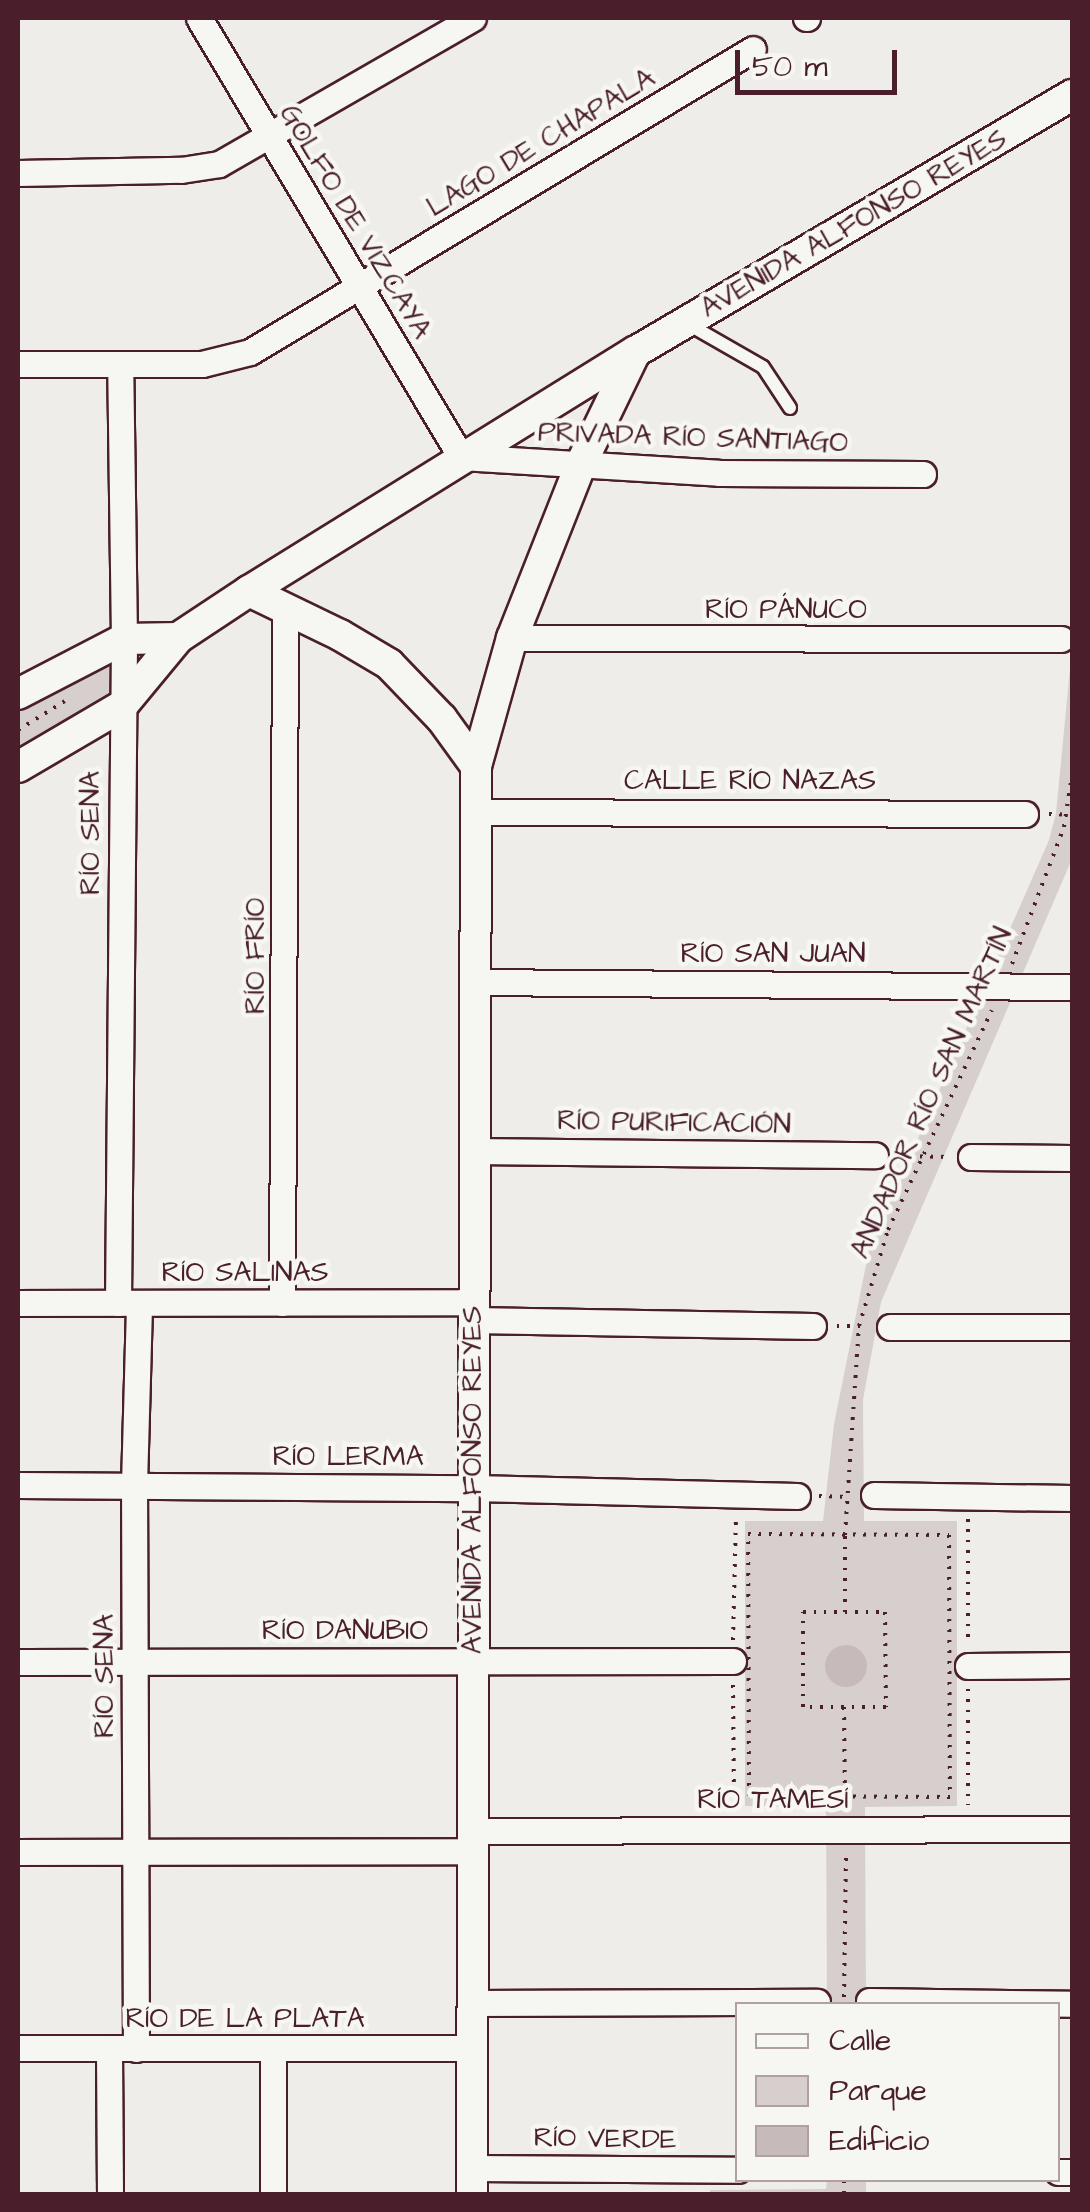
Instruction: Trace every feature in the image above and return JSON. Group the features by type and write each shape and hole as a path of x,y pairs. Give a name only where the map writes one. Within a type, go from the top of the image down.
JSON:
{"street":[{"name":"GOLFO DE VIZCAYA","path":"199,18 461,458"},
{"path":"18,173 181,170 219,164 269,139 473,18"},
{"name":"LAGO DE CHAPALA","path":"18,364 227,361 360,288 753,50"},
{"name":"AVENIDA ALFONSO REYES","path":"122,706 178,638 249,591 636,352 1072,95"},
{"name":"AVENIDA ALFONSO REYES","path":"472,2181 472,982 476,766 512,638 580,466 636,352"},
{"name":"RÍO SENA","path":"120,364 128,1303 134,1485 136,2049"},
{"name":"PRIVADA RÍO SANTIAGO","path":"461,458 719,473 922,474"},
{"path":"249,591 389,664 442,718 476,766"},
{"name":"RÍO FRÍO","path":"282,1303 285,609"},
{"path":"18,694 124,639 178,638"},
{"name":"RÍO PÁNUCO","path":"512,638 1061,639"},
{"path":"18,767 122,706"},
{"name":"CALLE RÍO NAZAS","path":"476,812 1025,814"},
{"name":"RÍO SAN JUAN","path":"472,982 1072,987"},
{"name":"RÍO PURIFICACIÓN","path":"472,1151 874,1155"},
{"path":"971,1157 1072,1158"},
{"name":"RÍO SALINAS","path":"18,1304 282,1303 813,1326"},
{"path":"890,1327 1072,1327"},
{"name":"RÍO LERMA","path":"18,1486 472,1488 797,1496"},
{"path":"861,1496 1072,1498"},
{"name":"RÍO DANUBIO","path":"18,1662 733,1662"},
{"path":"968,1666 1072,1665"},
{"name":"RÍO TAMESÍ","path":"18,1852 1072,1829"},
{"path":"472,2003 735,2002"},
{"name":"RÍO DE LA PLATA","path":"18,2048 472,2048"},
{"path":"272,2049 273,2194"},
{"path":"109,2050 110,2194"},
{"name":"RÍO VERDE","path":"472,2181 735,2170"}],"lane":[{"path":"686,322 763,367 790,408"}],"path":[{"name":"ANDADOR RÍO SAN MARTÍN","path":"846,1612 845,1535 861,1496 859,1326 888,1230 1004,986 1064,827 1072,775"},
{"path":"874,1155 971,1157"},
{"path":"813,1326 890,1327"},
{"path":"797,1496 861,1496"},
{"path":"748,1534 950,1535"},
{"path":"802,1612 846,1612 885,1612 886,1707 803,1707 802,1612"},
{"path":"817,2002 852,2002 844,1707"},
{"path":"749,1796 950,1797"}],"green space":[{"path":"1072,648 1072,859 881,1302 863,1400 864,1521 957,1521 957,1806 865,1807 866,2002 827,2002 826,1807 745,1806 745,1521 823,1521 834,1424 869,1250 1049,840 1056,813"},
{"path":"109,652 115,672 107,701 18,755 18,701"},
{"path":"827,2182 866,2182 866,2194 710,2194 710,2190 826,2189"}],"building":[{"path":"846,1645 861,1651 867,1666 861,1681 846,1687 831,1681 825,1666 831,1651"}]}
